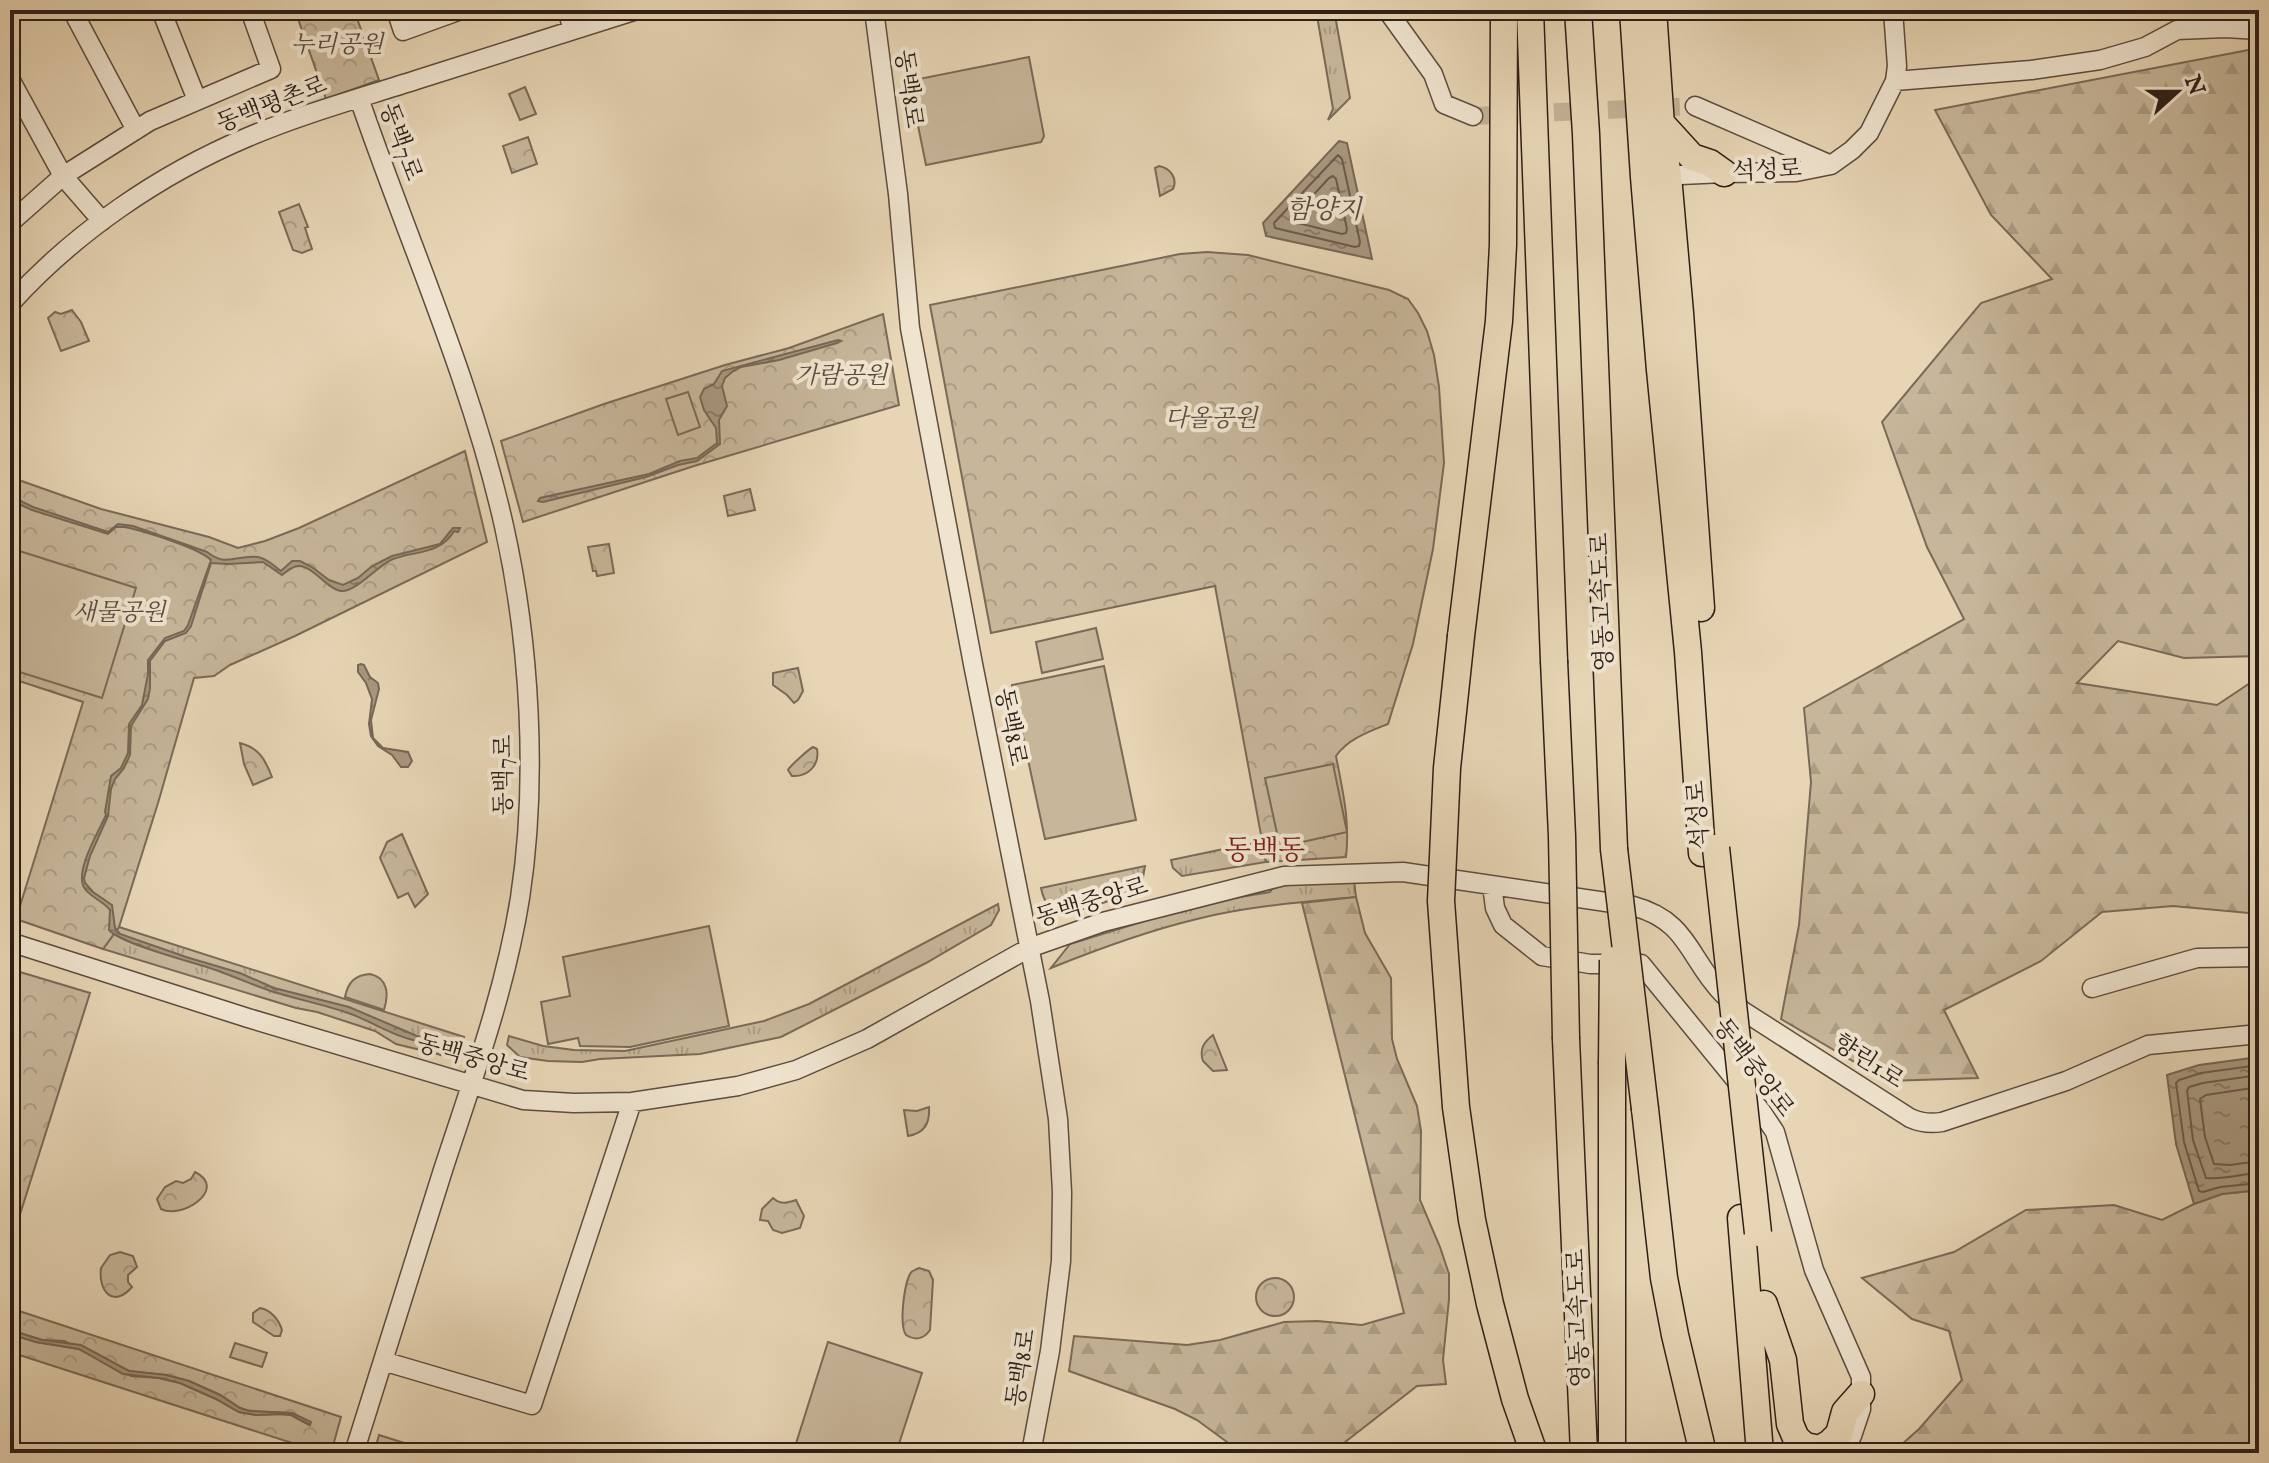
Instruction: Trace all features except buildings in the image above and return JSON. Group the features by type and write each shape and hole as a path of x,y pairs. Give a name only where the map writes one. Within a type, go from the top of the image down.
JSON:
{"highway":[{"path":"1504,10 1503,245 1499,321 1447,768 1441,901 1456,1107 1472,1220 1515,1399 1534,1453"},
{"name":"영동고속도로","path":"1530,10 1562,836 1566,1039 1584,1453"},
{"name":"영동고속도로","path":"1578,10 1586,134 1614,849 1612,1453"},
{"path":"1618,10 1630,199 1660,370"},
{"name":"석성로","path":"1633,10 1656,177"},
{"name":"석성로","path":"1653,10 1661,123 1656,177 1660,370 1750,1226 1760,1453"},
{"path":"1661,123 1692,157 1710,163 1724,173"},
{"path":"1656,177 1692,475 1709,851"},
{"path":"1614,849 1664,1278 1703,1453"},
{"name":"영동고속도로","path":"1570,1453 1574,1183"},
{"name":"영동고속도로","path":"1612,1195 1628,1453"},
{"path":"1750,1226 1764,1304 1776,1453"},
{"path":"1764,1304 1783,1360 1790,1424 1796,1438 1805,1446 1820,1449 1830,1443 1839,1434 1845,1412 1861,1394"}],"street":[{"path":"72,10 136,130"},
{"path":"161,10 197,100"},
{"path":"11,221 63,176 136,130 271,69 250,10"},
{"path":"396,10 403,31 461,10"},
{"path":"567,10 573,30"},
{"name":"동백평촌로","path":"10,304 40,272 102,221 161,182 230,145 359,98 637,10"},
{"name":"동백8로","path":"874,10 898,194 910,328 1040,1001 1059,1132 1061,1261 1050,1351 1031,1453"},
{"path":"1387,10 1433,74 1444,104 1473,116"},
{"name":"석성로","path":"1656,177 1796,172 1831,165 1869,133 1895,81 1897,66 1893,10"},
{"path":"1895,81 2031,70 2100,60 2145,47 2177,30 2259,30"},
{"path":"10,79 63,176 102,221"},
{"name":"동백7로","path":"354,1453 511,951 527,828 528,736 523,645 504,529 477,426 359,98"},
{"path":"1695,106 1831,165"},
{"name":"동백중앙로","path":"10,942 248,1018 523,1100 632,1102 738,1086 796,1070 867,1039 1029,948 1117,918 1284,876 1403,872 1492,885 1495,908 1503,925 1542,956 1590,964 1641,964 1775,1132 1814,1270 1861,1377 1861,1409 1852,1436 1839,1453"},
{"name":"향린1로","path":"1492,885 1633,906 1658,915 1678,932 1722,993 1743,1011 1920,1123 1942,1122 2053,1086 2148,1045 2259,1034"},
{"path":"2092,988 2197,958 2259,957"},
{"path":"383,1361 532,1405 632,1102"}],"green space":[{"name":"누리공원","path":"295,10 354,10 379,80 326,99"},
{"path":"1316,10 1334,10 1350,98 1328,120 1333,109"},
{"path":"2259,48 2259,656 2184,658 2118,641 2077,683 2217,705 2259,677 2259,914 2173,906 2102,912 2041,961 1944,1010 1978,1078 1887,1081 1781,1019 1799,925 1811,782 1804,708 1964,619 1927,547 1882,422 1981,303 2052,279 1991,215 1935,110"},
{"path":"1029,57 1044,136 1041,142 926,165 909,81"},
{"path":"525,87 536,114 520,120 509,94"},
{"path":"528,137 537,164 512,173 503,146"},
{"path":"1159,166 1170,171 1174,177 1173,189 1160,196 1155,168"},
{"path":"299,204 312,249 302,253 293,250 279,212"},
{"name":"다올공원","path":"1180,254 1248,255 1389,290 1408,299 1418,313 1434,355 1444,463 1433,549 1413,644 1388,724 1352,741 1336,756 1346,819 1346,857 1266,862 1215,586 991,633 930,305"},
{"path":"72,310 89,341 61,351 48,318 55,312 61,314"},
{"name":"가람공원","path":"883,314 899,405 694,466 523,522 501,441 604,404 789,348"},
{"path":"688,392 700,427 678,435 666,399"},
{"name":"새물공원","path":"465,451 487,542 230,665 214,676 194,678 119,927 103,949 16,919 83,702 10,678 10,477 101,509 209,537 238,548 299,528"},
{"path":"750,489 755,510 728,516 724,496"},
{"path":"609,544 614,573 597,576 588,547"},
{"path":"10,548 136,588 102,698 10,669"},
{"path":"1096,628 1103,659 1042,673 1036,642"},
{"path":"1104,666 1136,820 1045,839 1012,685"},
{"path":"798,668 803,691 794,703 773,685 773,673"},
{"path":"240,743 260,755 272,777 253,785"},
{"path":"813,747 817,749 815,765 803,774 792,776 789,768"},
{"path":"1333,764 1347,832 1280,847 1265,778"},
{"path":"402,834 428,894 415,907 408,893 398,898 380,858 387,842"},
{"path":"1262,841 1266,862 1182,876 1173,868 1171,860"},
{"path":"1145,866 1142,883 1135,893 1064,915 1048,905 1041,888"},
{"path":"1354,880 1356,897 1256,908 1197,919 1123,941 1051,968 1070,944 1203,903 1270,892 1274,886"},
{"path":"1356,897 1365,933 1391,978 1392,1039 1417,1106 1421,1131 1420,1200 1449,1274 1443,1360 1446,1384 1417,1386 1331,1453 1242,1453 1197,1420 1175,1409 1069,1371 1074,1336 1187,1345 1220,1340 1284,1322 1362,1325 1404,1313 1302,903"},
{"path":"998,904 999,910 991,925 926,963 781,1037 700,1054 582,1062 520,1057 507,1045 509,1036 543,1046 625,1051 764,1021 809,1004"},
{"path":"709,926 729,1026 630,1047 580,1046 578,1038 548,1044 541,1002 570,996 563,957"},
{"path":"119,927 464,1037 459,1051 445,1056 396,1044 375,1031 317,1012 103,949"},
{"path":"10,969 90,993 10,1246"},
{"path":"370,974 380,979 386,988 384,1010 345,997 353,980"},
{"path":"1213,1035 1227,1070 1213,1071 1203,1061 1203,1046"},
{"path":"929,1107 925,1126 908,1136 904,1110 917,1111"},
{"path":"195,1172 207,1186 198,1201 180,1210 161,1209 157,1199 165,1187 176,1181 183,1183 191,1179"},
{"path":"2259,1190 2259,1446 2232,1453 1892,1453 1919,1429 1962,1380 1949,1331 1912,1319 1862,1278 1954,1252 2026,1210 2114,1205 2162,1220 2222,1194"},
{"path":"773,1198 784,1203 796,1200 804,1216 800,1228 782,1233 773,1230 768,1221 760,1220 762,1209"},
{"path":"120,1252 133,1256 137,1267 128,1275 132,1287 119,1297 113,1297 104,1290 101,1268 110,1255"},
{"path":"919,1268 929,1271 933,1280 930,1330 916,1338 906,1335 903,1315 909,1276"},
{"path":"1275,1278 1289,1283 1294,1297 1289,1311 1275,1316 1261,1311 1256,1297 1261,1283"},
{"path":"10,1308 341,1417 331,1453 323,1453 10,1352 10,1334 79,1349 131,1376 180,1383 239,1412 291,1415 309,1425 310,1422 292,1413 249,1411 189,1381 129,1371 64,1341 42,1340 10,1330"},
{"path":"260,1308 277,1319 282,1330 280,1336 274,1336 253,1322 253,1313"},
{"path":"828,1342 922,1373 896,1453 793,1453"},
{"path":"235,1343 267,1353 262,1367 230,1357"},
{"path":"379,1435 436,1453 374,1453"}],"water":[{"name":"함양지","path":"1339,141 1347,143 1372,259 1266,236 1263,223"},
{"path":"841,341 779,360 741,367 725,378 722,386 727,406 719,420 720,444 697,461 646,477 538,501 540,498 649,474 680,461 697,458 717,443 716,428 704,410 700,397 722,371"},
{"path":"10,496 108,532 118,524 133,526 207,552 220,559 258,557 281,571 292,561 300,561 329,580 343,585 392,556 440,544 453,528 460,528 458,532 454,531 449,538 435,548 393,559 360,583 341,591 305,567 292,568 282,575 263,562 211,563 191,626 186,633 165,641 150,661 148,699 131,726 130,755 111,789 108,816 84,878 93,892 112,905 115,928 120,934 240,973 274,988 349,1007 417,1036 440,1039 440,1048 400,1036 342,1011 274,992 152,950 109,930 110,910 85,889 82,873 106,815 111,776 121,768 128,753 129,724 142,705 148,660 165,638 184,631 188,625 211,560 184,545 145,532 116,527 108,534 32,510 10,500"},
{"path":"361,664 378,683 379,689 371,720 373,738 383,748 408,752 412,761 408,767 401,767 371,736 369,724 372,699 358,672 358,665"},
{"path":"2259,1057 2259,1190 2222,1194 2194,1204 2176,1144 2167,1075 2199,1065"},
{"path":"10,1330 42,1340 81,1345 129,1371 189,1381 249,1411 292,1413 311,1422 310,1425 291,1415 239,1412 180,1383 123,1374 79,1349 36,1342 10,1334"}],"tunnel":[{"path":"1473,116 1695,106"}],"district":[{"name":"동백동","path":"1265,851"}]}
